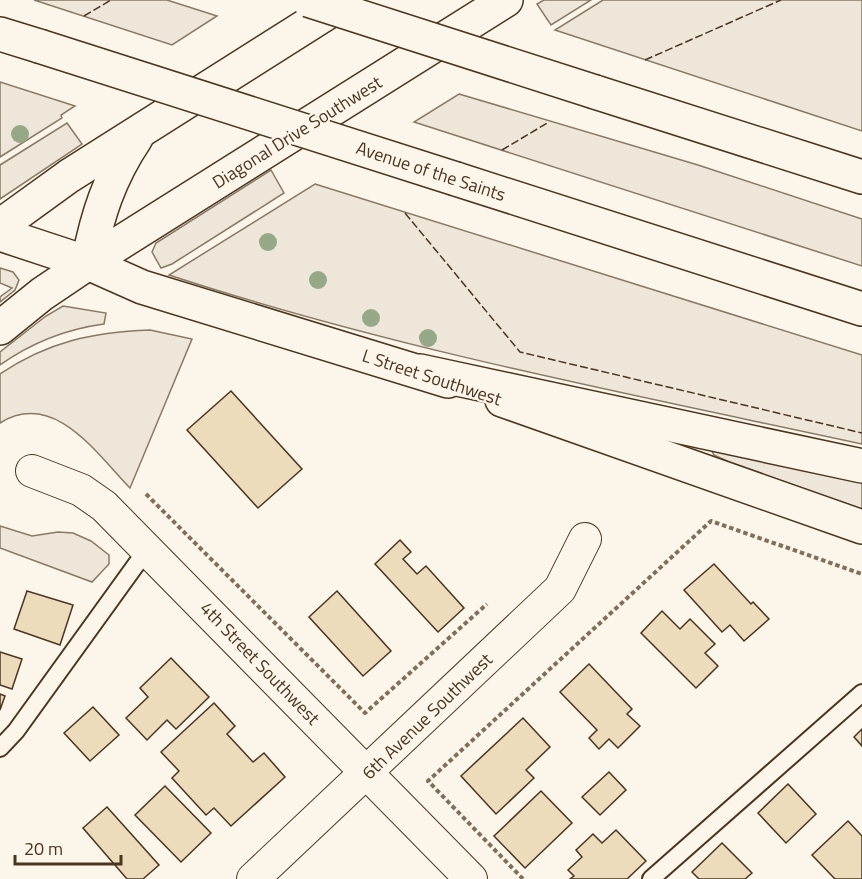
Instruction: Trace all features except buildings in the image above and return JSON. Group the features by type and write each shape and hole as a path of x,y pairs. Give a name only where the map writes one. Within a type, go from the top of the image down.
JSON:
{"main road":[{"path":"308,0 862,177"},
{"path":"0,226 35,198 346,0"},
{"name":"Diagonal Drive Southwest","path":"0,328 42,294 88,263 506,0"},
{"name":"Avenue of the Saints","path":"0,34 862,309"},
{"path":"88,263 96,219 105,193 118,165 141,130"},
{"name":"L Street Southwest","path":"0,234 88,263 142,287 420,371 862,527"},
{"path":"420,371 862,466"}],"street":[{"name":"4th Street Southwest","path":"32,471 81,490 104,506 148,548 471,879"},
{"name":"6th Avenue Southwest","path":"253,879 368,773 560,589 585,539"}],"lane":[{"path":"0,748 16,731 148,548"},
{"path":"651,879 862,693"}],"path":[{"path":"146,494 365,713 487,604"},
{"path":"523,879 428,781 711,521 862,574"}],"shaded area":[{"path":"34,0 167,0 217,16 172,45"},
{"path":"544,0 591,0 551,25 537,4"},
{"path":"603,0 862,0 862,131 555,30"},
{"path":"0,82 75,106 61,115 62,118 0,157"},
{"path":"459,94 698,165 862,219 862,266 414,122"},
{"path":"67,123 82,144 0,199 0,165"},
{"path":"271,170 284,193 172,264 161,268 152,252 156,243"},
{"path":"315,184 862,355 862,444 426,348 340,326 169,275"},
{"path":"0,268 13,272 19,280 15,290 0,302 0,297 12,288 0,283"},
{"path":"63,306 106,313 104,324 76,329 50,338 0,365 0,352 46,316"},
{"path":"150,330 192,339 130,488 89,444 73,430 56,420 38,414 20,415 0,423 0,374 35,354 71,341 109,333"},
{"path":"710,448 862,476 862,509 731,463 714,455"},
{"path":"0,526 32,536 58,532 73,533 91,541 109,555 109,564 92,582 0,548"}],"fence":[{"path":"84,16 111,0"},
{"path":"645,60 781,0"},
{"path":"502,150 549,122"},
{"path":"405,213 520,352 862,433"}]}
